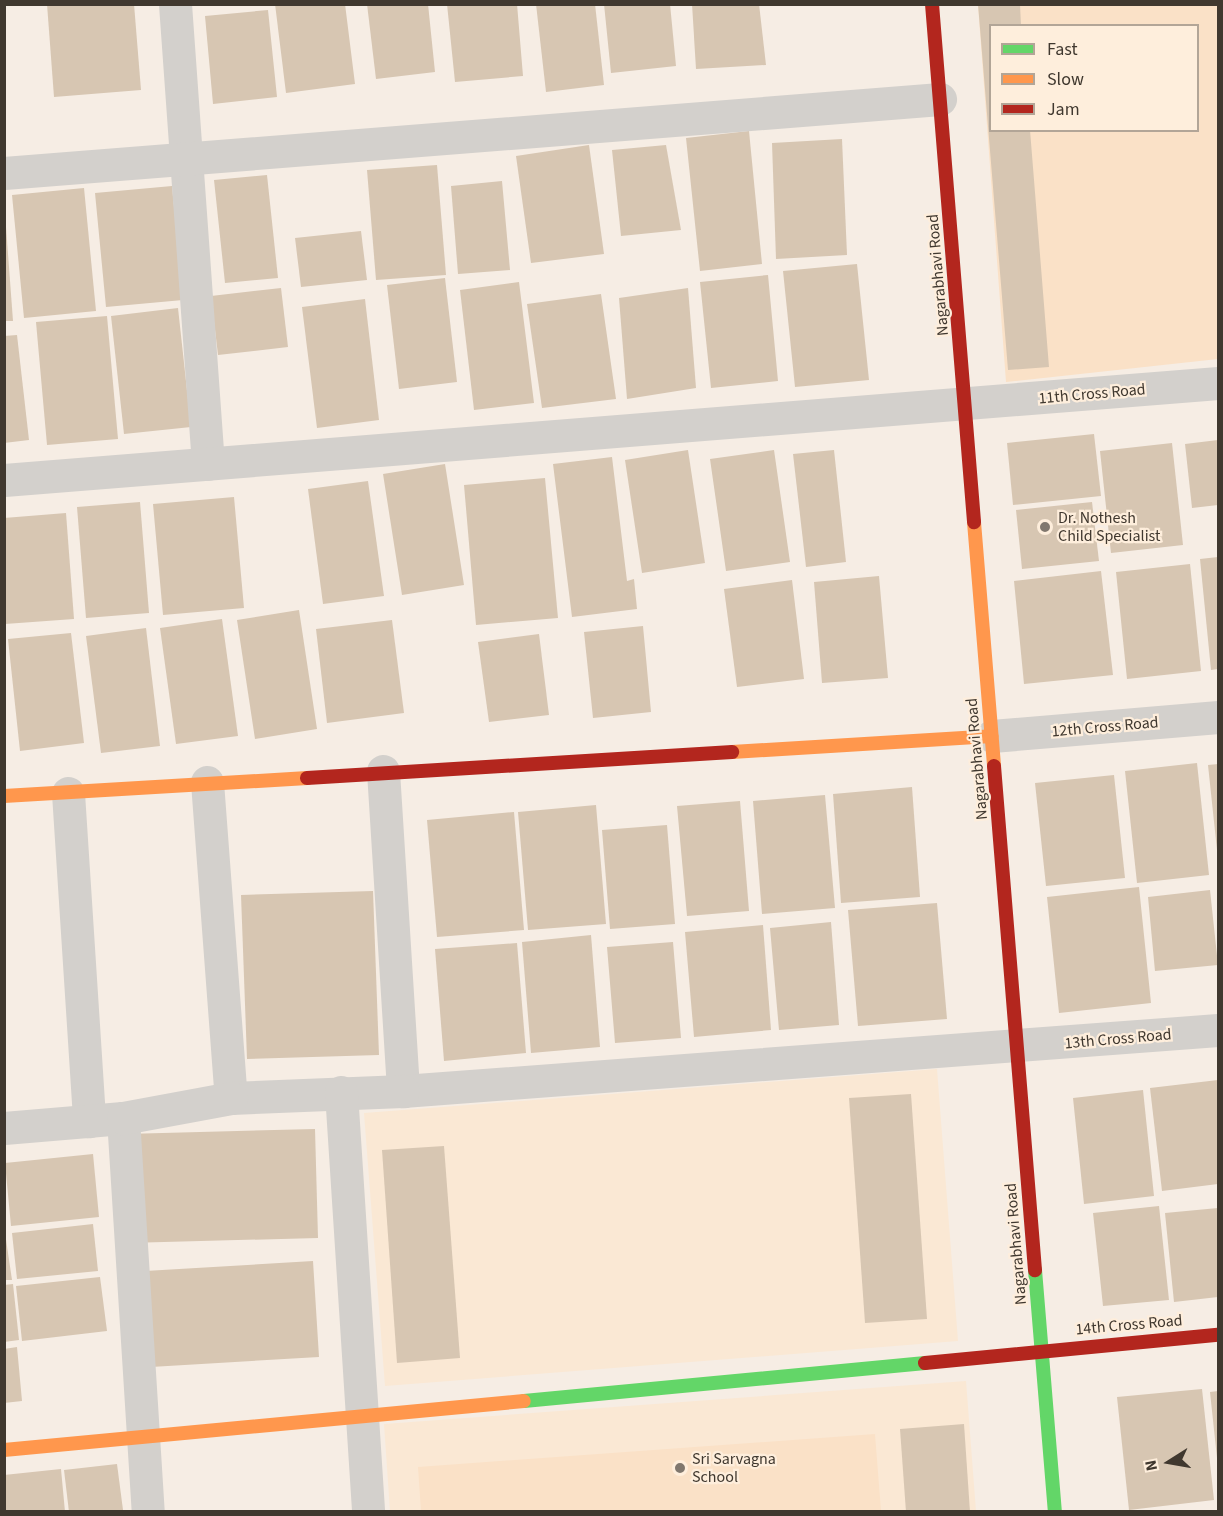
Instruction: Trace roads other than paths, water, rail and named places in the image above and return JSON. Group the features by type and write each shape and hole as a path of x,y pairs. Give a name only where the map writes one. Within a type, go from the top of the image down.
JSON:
{"street":[{"path":"175,4 183,159 208,464"},
{"name":"Nagarabhavi Road","path":"932,4 1055,1512"},
{"path":"4,173 940,99"},
{"name":"11th Cross Road","path":"4,480 1218,383"},
{"name":"12th Cross Road","path":"992,736 1218,717"},
{"path":"4,796 383,771 992,736"},
{"path":"383,771 403,1091"},
{"path":"207,782 231,1098"},
{"path":"68,793 89,1121"},
{"name":"13th Cross Road","path":"4,1128 123,1118 231,1098 403,1091 1017,1048 1218,1030"},
{"path":"341,1092 368,1512"},
{"path":"123,1118 148,1512"},
{"name":"14th Cross Road","path":"4,1450 1042,1348 1218,1335"}],"place":[{"name":"Dr. Nothesh Child Specialist","path":"1045,527"},
{"name":"Sri Sarvagna School","path":"680,1468"}]}
